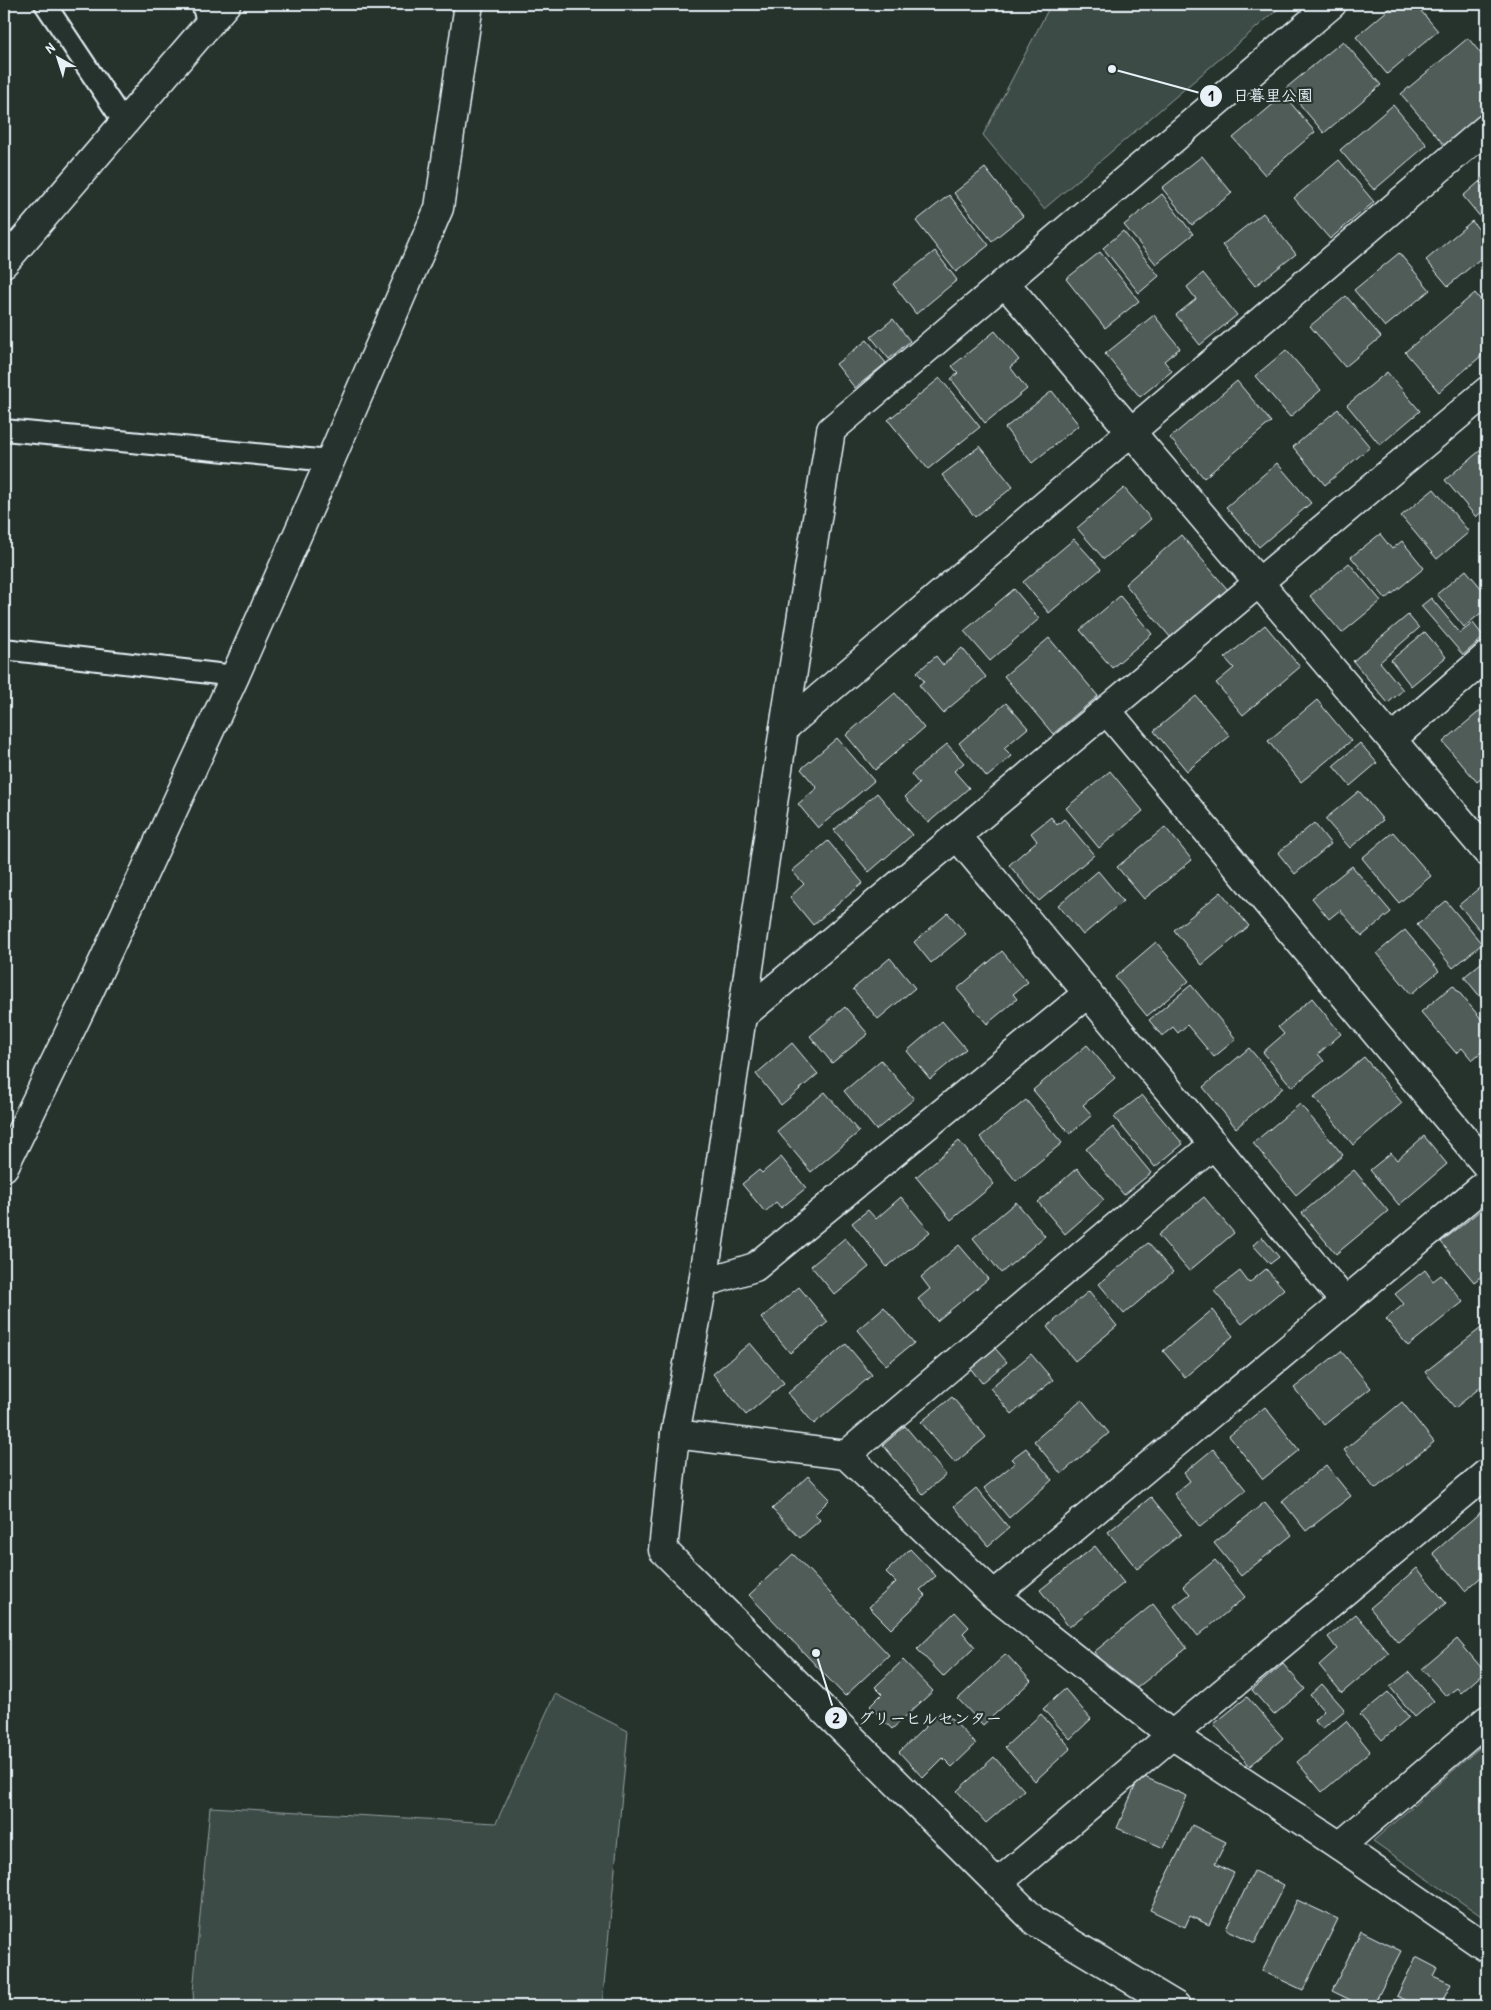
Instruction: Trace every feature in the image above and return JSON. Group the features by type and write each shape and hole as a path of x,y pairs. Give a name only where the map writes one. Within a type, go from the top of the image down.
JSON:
{"street":[{"path":"4,264 125,124 205,14 226,4"},
{"path":"4,1167 93,983 235,676 439,208 469,4"},
{"path":"1176,2006 1036,1922 663,1550 675,1434 703,1283 784,728 831,430 1332,4"},
{"path":"784,728 1487,128"},
{"path":"1005,283 1487,852"},
{"path":"742,1016 1487,390"},
{"path":"1392,739 1487,656"},
{"path":"1107,710 1487,1166"},
{"path":"957,836 1345,1302"},
{"path":"703,1283 755,1267 1088,993"},
{"path":"846,1455 1214,1144"},
{"path":"994,1595 1487,1183"},
{"path":"675,1434 846,1455 994,1595 1172,1735 1340,1846 1487,1948"},
{"path":"998,1883 1172,1735 1487,1473"},
{"path":"1340,1846 1487,1720"}],"lane":[{"path":"45,4 125,124"},
{"path":"4,430 330,460"},
{"path":"4,649 235,676"}],"shaded area":[{"path":"1051,4 1284,4 1044,209 983,135"},
{"path":"555,1694 628,1731 602,2006 194,2006 193,1992 210,1807 496,1823"},
{"path":"1487,1741 1487,1920 1373,1841"}],"building":[{"path":"1395,4 1415,4 1438,31 1387,74 1356,37"},
{"path":"1468,38 1487,61 1487,110 1445,146 1401,94"},
{"path":"1343,41 1381,85 1324,133 1286,88"},
{"path":"1284,95 1315,132 1265,175 1233,138"},
{"path":"1393,105 1427,145 1374,190 1340,150"},
{"path":"1202,156 1232,193 1192,225 1162,188"},
{"path":"1339,160 1374,202 1330,239 1294,198"},
{"path":"985,168 1023,216 992,241 954,193"},
{"path":"1487,175 1487,225 1463,196"},
{"path":"1162,194 1193,234 1156,264 1124,225"},
{"path":"949,195 989,245 956,272 916,221"},
{"path":"1263,213 1296,254 1255,286 1222,245"},
{"path":"1472,221 1487,240 1487,253 1448,286 1426,260"},
{"path":"1123,231 1159,276 1139,293 1103,248"},
{"path":"935,251 957,280 916,314 893,284"},
{"path":"1100,252 1139,301 1105,328 1066,279"},
{"path":"1399,253 1430,290 1385,327 1354,290"},
{"path":"1203,273 1237,315 1200,345 1176,315 1196,299 1187,287"},
{"path":"1475,293 1487,308 1487,351 1439,392 1405,352"},
{"path":"1346,296 1381,337 1345,367 1310,326"},
{"path":"1154,315 1180,348 1164,361 1172,371 1140,397 1105,354"},
{"path":"893,319 910,341 889,359 871,337"},
{"path":"995,331 1019,360 1010,367 1027,389 985,423 951,379 958,373 952,366"},
{"path":"867,340 886,363 855,388 836,364"},
{"path":"1286,350 1321,390 1290,417 1255,376"},
{"path":"1387,372 1420,411 1380,445 1347,405"},
{"path":"940,378 980,427 928,469 888,420"},
{"path":"1237,381 1271,422 1204,478 1170,438"},
{"path":"1052,391 1079,425 1032,463 1005,428"},
{"path":"1338,409 1370,447 1325,485 1293,447"},
{"path":"980,446 1013,487 975,517 942,475"},
{"path":"1482,449 1487,456 1487,507 1476,517 1445,480"},
{"path":"1277,463 1311,503 1259,547 1226,507"},
{"path":"1124,488 1151,519 1104,559 1077,528"},
{"path":"1434,489 1469,532 1437,559 1401,516"},
{"path":"1380,534 1392,549 1402,541 1424,568 1386,599 1351,557"},
{"path":"1181,535 1228,590 1171,638 1125,584"},
{"path":"1074,539 1101,569 1049,613 1023,582"},
{"path":"1349,563 1381,601 1342,633 1310,596"},
{"path":"1466,570 1487,595 1487,608 1464,627 1437,594"},
{"path":"1014,589 1039,619 990,661 964,631"},
{"path":"1120,596 1152,634 1112,668 1080,630"},
{"path":"1431,598 1460,633 1473,623 1484,637 1463,655 1421,606"},
{"path":"1408,615 1419,628 1380,662 1403,690 1388,703 1353,661"},
{"path":"1265,625 1300,667 1243,715 1216,683 1234,668 1225,658"},
{"path":"1425,632 1446,657 1411,686 1391,660"},
{"path":"1049,638 1098,696 1053,734 1004,676"},
{"path":"962,648 986,677 943,713 919,685 924,681 917,672 936,656 943,665"},
{"path":"895,693 924,728 875,770 846,735"},
{"path":"1196,696 1230,736 1187,771 1154,731"},
{"path":"1317,700 1351,741 1301,782 1268,741"},
{"path":"1006,703 1028,728 1004,748 1012,756 987,777 959,743"},
{"path":"1487,705 1487,774 1477,782 1443,742"},
{"path":"837,738 874,781 818,828 798,804 817,788 801,769"},
{"path":"1360,743 1377,763 1350,786 1333,766"},
{"path":"947,744 964,763 954,771 969,788 928,823 905,797 919,784 911,774"},
{"path":"1110,771 1143,811 1099,848 1066,808"},
{"path":"1359,791 1383,820 1350,848 1325,819"},
{"path":"877,793 912,835 869,872 834,830"},
{"path":"1051,817 1057,825 1064,819 1094,855 1039,901 1009,865 1037,841 1031,833"},
{"path":"1314,823 1331,844 1295,874 1278,853"},
{"path":"1165,827 1192,860 1144,899 1117,867"},
{"path":"1393,832 1431,876 1399,903 1362,858"},
{"path":"828,841 863,883 813,925 790,897 804,884 792,871"},
{"path":"1352,866 1391,912 1362,936 1340,910 1329,919 1312,898"},
{"path":"1098,871 1123,901 1083,935 1058,905"},
{"path":"1484,884 1487,888 1487,935 1485,936 1459,905"},
{"path":"1221,892 1249,926 1202,965 1174,930"},
{"path":"1446,901 1482,944 1453,968 1417,925"},
{"path":"948,913 966,934 931,963 914,942"},
{"path":"1405,930 1439,971 1411,994 1377,953"},
{"path":"1156,942 1189,981 1147,1016 1115,977"},
{"path":"1002,951 1028,982 1013,994 1017,999 987,1024 957,989"},
{"path":"890,958 915,988 878,1019 853,989"},
{"path":"1487,958 1487,1005 1464,977"},
{"path":"1191,985 1236,1039 1214,1057 1187,1025 1178,1033 1173,1027 1162,1036 1149,1020"},
{"path":"1453,985 1487,1026 1483,1030 1487,1035 1487,1047 1472,1060 1462,1048 1456,1053 1421,1012"},
{"path":"1312,998 1341,1034 1318,1054 1324,1061 1292,1087 1263,1052 1284,1034 1278,1027"},
{"path":"845,1007 868,1034 832,1063 810,1036"},
{"path":"942,1021 966,1049 930,1079 907,1051"},
{"path":"792,1043 818,1074 781,1105 756,1074"},
{"path":"1087,1045 1115,1078 1083,1105 1092,1115 1070,1134 1033,1090"},
{"path":"1249,1048 1283,1088 1236,1128 1203,1087"},
{"path":"1364,1057 1402,1103 1353,1145 1314,1097"},
{"path":"881,1060 914,1099 876,1130 844,1091"},
{"path":"825,1092 859,1132 811,1172 777,1131"},
{"path":"1142,1095 1183,1144 1155,1167 1114,1117"},
{"path":"1026,1100 1062,1143 1016,1181 980,1137"},
{"path":"1300,1104 1343,1155 1296,1195 1253,1143"},
{"path":"1113,1127 1151,1173 1124,1195 1086,1149"},
{"path":"1424,1136 1447,1164 1399,1205 1370,1170 1391,1153 1397,1160"},
{"path":"959,1141 994,1184 951,1220 916,1177"},
{"path":"781,1157 806,1188 781,1208 776,1202 765,1212 742,1184 759,1170 762,1173"},
{"path":"1077,1168 1104,1200 1065,1234 1038,1202"},
{"path":"1354,1170 1388,1211 1336,1254 1302,1213"},
{"path":"901,1197 930,1232 887,1267 852,1223 868,1210 876,1219"},
{"path":"1204,1197 1234,1233 1189,1271 1158,1235"},
{"path":"1016,1202 1045,1236 1001,1273 973,1238"},
{"path":"1487,1205 1487,1272 1474,1282 1441,1242"},
{"path":"1262,1237 1279,1257 1270,1264 1253,1245"},
{"path":"845,1238 869,1267 835,1295 811,1266"},
{"path":"1148,1243 1173,1272 1124,1314 1099,1284"},
{"path":"959,1245 988,1279 937,1321 918,1299 930,1289 921,1277"},
{"path":"1266,1269 1284,1289 1242,1324 1214,1291 1240,1271 1249,1283"},
{"path":"1425,1270 1433,1281 1441,1275 1463,1302 1408,1346 1386,1319 1404,1304 1395,1294"},
{"path":"799,1287 828,1322 790,1353 761,1318"},
{"path":"1089,1291 1117,1326 1075,1361 1047,1327"},
{"path":"884,1307 914,1343 886,1365 857,1330"},
{"path":"1212,1310 1233,1336 1185,1377 1163,1351"},
{"path":"1485,1325 1487,1329 1487,1382 1455,1408 1425,1372"},
{"path":"750,1343 784,1383 746,1415 713,1374"},
{"path":"846,1344 872,1375 814,1424 788,1393"},
{"path":"994,1347 1007,1362 982,1383 970,1368"},
{"path":"1341,1351 1371,1388 1324,1425 1294,1388"},
{"path":"1031,1354 1053,1380 1012,1414 990,1388"},
{"path":"952,1397 986,1437 955,1463 921,1422"},
{"path":"1082,1400 1109,1433 1061,1474 1034,1441"},
{"path":"1402,1402 1434,1442 1375,1489 1344,1450"},
{"path":"1265,1407 1299,1450 1263,1479 1229,1436"},
{"path":"905,1426 946,1475 923,1494 883,1445"},
{"path":"1026,1448 1052,1480 1009,1518 984,1488 1015,1463 1011,1459"},
{"path":"1213,1449 1246,1490 1200,1527 1174,1494 1190,1481 1184,1473"},
{"path":"1326,1465 1351,1496 1306,1531 1282,1501"},
{"path":"808,1476 830,1499 815,1514 820,1520 800,1538 772,1509"},
{"path":"976,1488 1009,1528 988,1546 954,1506"},
{"path":"1151,1497 1181,1534 1137,1569 1108,1532"},
{"path":"1265,1502 1292,1535 1241,1576 1214,1543"},
{"path":"1482,1511 1487,1516 1487,1572 1465,1591 1433,1553"},
{"path":"1095,1546 1124,1583 1069,1627 1040,1590"},
{"path":"910,1549 936,1576 920,1590 926,1596 891,1629 869,1607 896,1582 886,1572"},
{"path":"793,1554 889,1655 845,1696 749,1595"},
{"path":"1215,1560 1245,1597 1198,1636 1174,1606 1190,1594 1183,1586"},
{"path":"1417,1568 1446,1603 1398,1642 1370,1608"},
{"path":"1153,1604 1187,1648 1128,1695 1094,1652"},
{"path":"955,1612 969,1627 963,1633 975,1647 944,1677 917,1649"},
{"path":"1356,1614 1389,1653 1342,1693 1319,1665 1337,1649 1328,1637"},
{"path":"1457,1639 1485,1672 1461,1693 1457,1688 1446,1696 1422,1669"},
{"path":"1006,1654 1031,1681 983,1725 958,1699"},
{"path":"903,1660 933,1691 892,1729 870,1706 882,1694 875,1687"},
{"path":"1283,1664 1305,1689 1274,1715 1252,1690"},
{"path":"1409,1672 1434,1701 1415,1717 1390,1687"},
{"path":"1322,1684 1345,1710 1322,1729 1314,1720 1324,1711 1310,1695"},
{"path":"1065,1689 1091,1719 1070,1739 1043,1709"},
{"path":"1388,1692 1409,1717 1382,1740 1360,1715"},
{"path":"1247,1697 1283,1738 1250,1766 1214,1724"},
{"path":"943,1710 976,1744 952,1767 943,1758 923,1778 899,1752"},
{"path":"1041,1714 1071,1748 1035,1781 1005,1747"},
{"path":"1346,1721 1370,1751 1322,1792 1297,1762"},
{"path":"994,1757 1024,1790 986,1823 957,1791"},
{"path":"1140,1775 1187,1796 1164,1848 1117,1828"},
{"path":"1192,1825 1226,1842 1215,1864 1234,1873 1209,1925 1190,1916 1185,1927 1150,1910"},
{"path":"1254,1871 1284,1885 1255,1943 1226,1929"},
{"path":"1297,1900 1338,1919 1303,1990 1262,1971"},
{"path":"1361,1931 1401,1951 1373,2006 1363,2006 1332,1991"},
{"path":"1416,1957 1437,1968 1433,1976 1451,1984 1440,2006 1419,2006 1397,1996"}],"place":[{"name":"日暮里公園","path":"1112,69"},
{"name":"グリーヒルセンター","path":"816,1653"}]}
